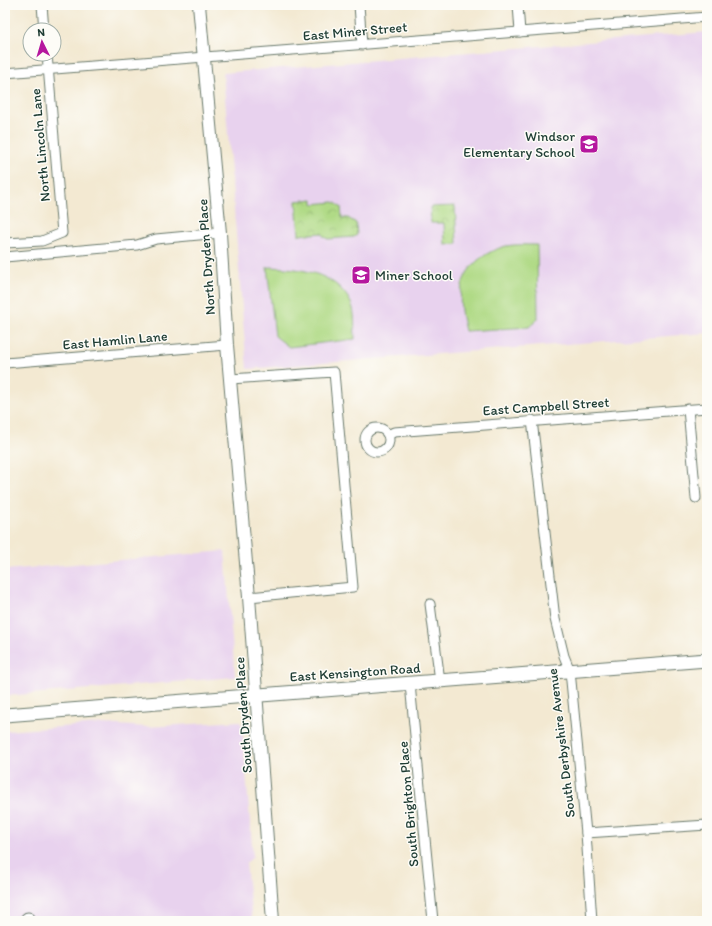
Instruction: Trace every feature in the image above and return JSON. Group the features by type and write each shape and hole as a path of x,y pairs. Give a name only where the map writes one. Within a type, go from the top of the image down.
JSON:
{"main road":[{"name":"East Kensington Road","path":"5,715 707,660"}],"street":[{"path":"42,5 43,22"},
{"name":"North Dryden Place","path":"199,5 220,233 227,344 241,507"},
{"path":"359,5 362,45"},
{"path":"518,5 520,32"},
{"name":"East Miner Street","path":"5,73 707,17"},
{"name":"North Lincoln Lane","path":"5,243 42,241 62,233 47,62"},
{"path":"5,257 137,245 156,239 220,233"},
{"name":"East Hamlin Lane","path":"5,363 227,344"},
{"path":"230,379 334,372 353,587 249,597"},
{"name":"East Campbell Street","path":"388,435 394,432 532,420 707,408"},
{"path":"688,409 696,498"},
{"name":"South Derbyshire Avenue","path":"532,420 555,619 564,656 570,671 586,833 592,921"},
{"name":"South Dryden Place","path":"241,507 273,921"},
{"path":"430,604 440,681"},
{"name":"South Brighton Place","path":"410,684 433,921"},
{"path":"586,833 707,825"}],"shaded area":[{"path":"707,32 707,333 247,369 223,73"},
{"path":"225,551 235,677 5,696 5,570"},
{"path":"239,721 242,725 253,857 246,863 252,921 5,921 5,731 102,724 147,727"}],"green space":[{"path":"313,199 313,204 334,202 341,207 342,218 348,218 356,223 357,235 354,237 328,239 324,237 322,233 299,235 296,201"},
{"path":"455,206 457,244 445,245 444,223 431,223 430,207"},
{"path":"537,245 538,319 529,327 465,331 460,296 466,275 476,262 490,252 506,246"},
{"path":"267,267 303,270 315,273 335,284 344,292 353,307 355,339 289,347 275,336"}],"place":[{"name":"Windsor Elementary School","path":"589,144"},
{"name":"Miner School","path":"361,275"}]}
